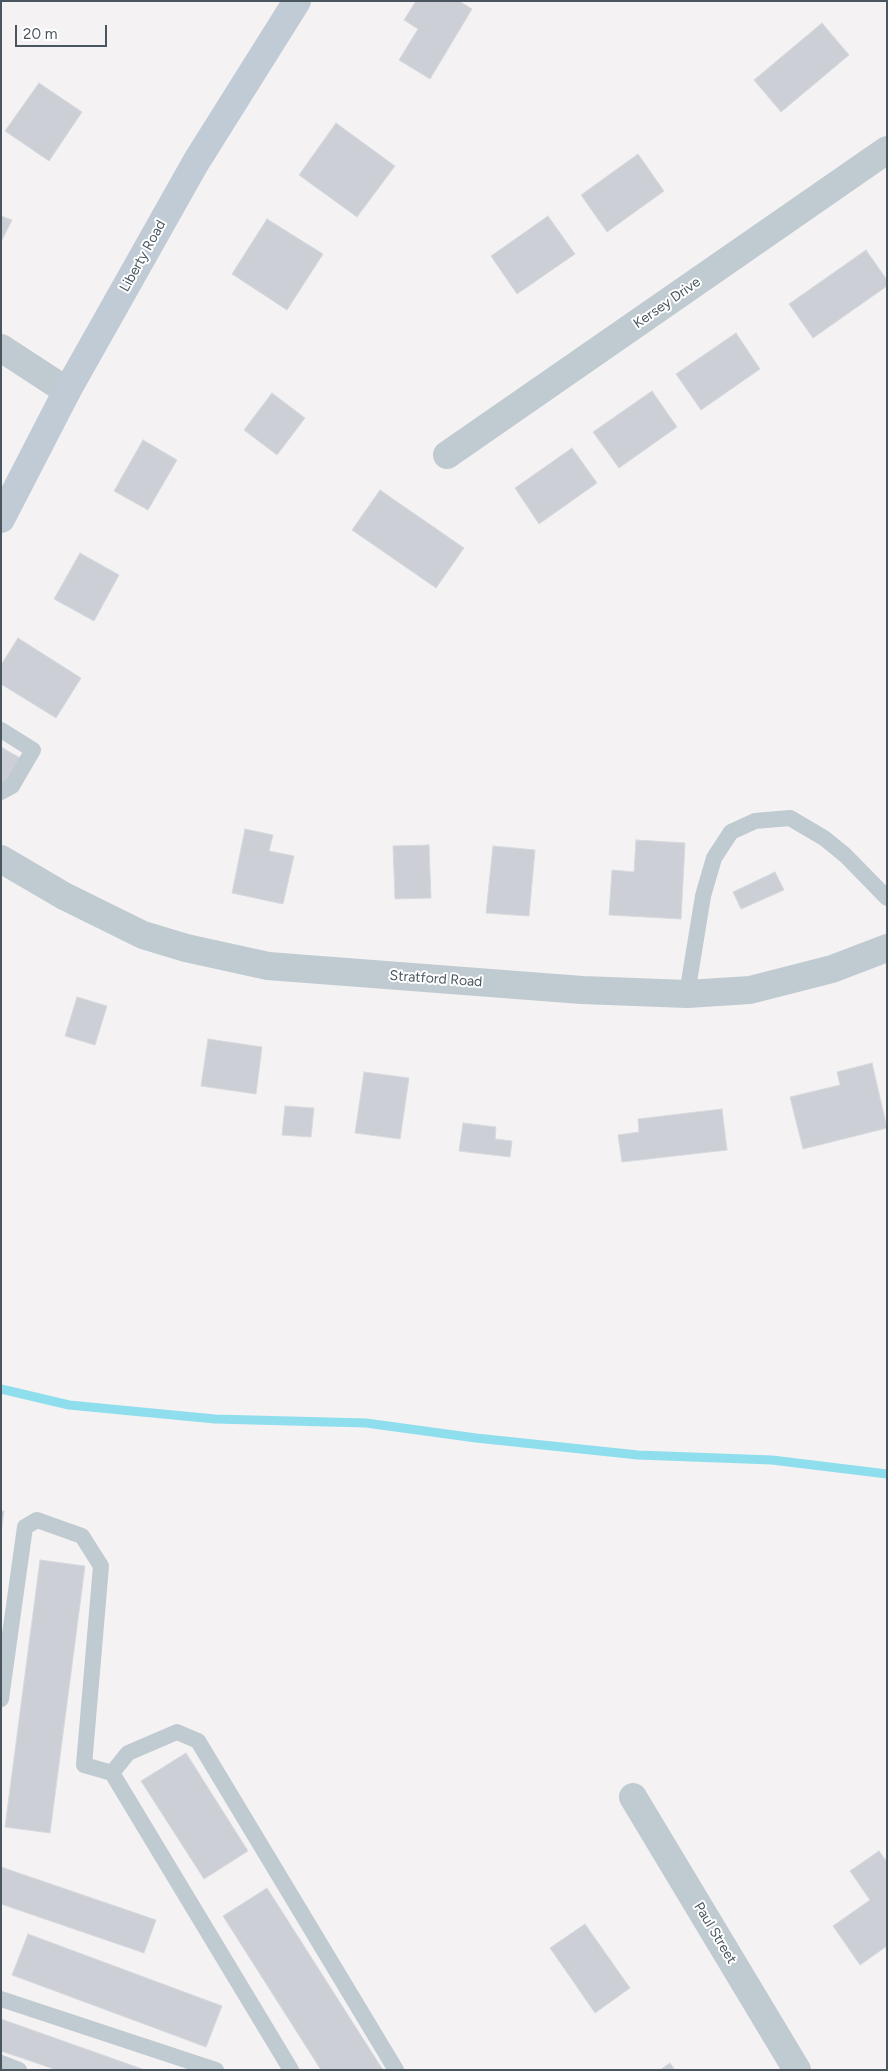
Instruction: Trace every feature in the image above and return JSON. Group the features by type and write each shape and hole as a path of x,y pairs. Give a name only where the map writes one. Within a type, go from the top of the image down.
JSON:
{"main road":[{"name":"Liberty Road","path":"1,519 67,391 196,162 297,1"}],"street":[{"name":"Kersey Drive","path":"446,455 887,150"},
{"path":"1,348 67,391"},
{"name":"Stratford Road","path":"1,859 64,896 143,935 186,948 268,966 582,990 687,994 750,990 832,969 887,948"},
{"name":"Paul Street","path":"632,1797 797,2070"}],"lane":[{"path":"1,792 12,786 33,750 2,732"},
{"path":"687,994 703,896 714,858 731,832 755,821 790,818 824,838 838,849 887,898"},
{"path":"1,1699 25,1527 37,1520 82,1536 101,1566 84,1765 112,1773 291,2070"},
{"path":"112,1773 128,1753 177,1732 198,1741 396,2070"},
{"path":"1,1999 216,2070"},
{"path":"1,2064 19,2070"}],"building":[{"path":"416,1 459,1 472,9 430,79 399,60 418,29 404,20"},
{"path":"822,23 849,55 781,112 754,80"},
{"path":"39,83 82,112 49,161 5,131"},
{"path":"336,123 395,166 357,217 299,175"},
{"path":"638,154 664,191 607,232 581,195"},
{"path":"1,216 12,220 1,242"},
{"path":"548,216 575,254 517,294 491,256"},
{"path":"267,219 323,254 287,310 232,274"},
{"path":"866,250 887,280 887,286 813,338 789,304"},
{"path":"736,333 760,369 701,410 676,374"},
{"path":"652,391 677,427 619,468 593,432"},
{"path":"272,393 305,418 277,455 244,430"},
{"path":"143,440 177,460 148,510 114,491"},
{"path":"572,448 597,483 539,524 515,488"},
{"path":"380,490 464,548 436,588 352,530"},
{"path":"80,553 119,575 94,621 54,599"},
{"path":"18,638 81,678 56,718 1,684 1,665"},
{"path":"1,747 22,759 4,787 1,786"},
{"path":"245,829 273,835 269,851 294,856 283,904 232,893"},
{"path":"636,840 685,843 681,919 609,915 612,870 634,872"},
{"path":"429,845 431,898 395,899 393,846"},
{"path":"493,846 535,850 529,916 486,913"},
{"path":"775,872 784,890 741,909 733,892"},
{"path":"77,997 107,1006 95,1045 65,1036"},
{"path":"208,1039 262,1047 256,1094 201,1086"},
{"path":"872,1063 887,1128 803,1149 790,1097 840,1085 837,1072"},
{"path":"364,1072 409,1078 400,1139 355,1133"},
{"path":"285,1106 314,1108 311,1137 282,1135"},
{"path":"722,1109 727,1150 622,1162 618,1135 639,1132 638,1119"},
{"path":"463,1123 496,1127 495,1139 512,1141 510,1157 459,1151"},
{"path":"1,1511 4,1511 1,1533"},
{"path":"40,1560 85,1566 50,1833 5,1827"},
{"path":"186,1753 248,1851 204,1879 141,1781"},
{"path":"879,1851 887,1862 887,1946 860,1965 833,1926 870,1900 850,1871"},
{"path":"1,1867 156,1920 144,1953 1,1904"},
{"path":"267,1888 383,2070 321,2070 223,1916"},
{"path":"585,1924 630,1988 595,2013 550,1948"},
{"path":"28,1934 222,2006 206,2047 12,1975"},
{"path":"1,2019 145,2070 57,2070 1,2051"},
{"path":"670,2063 675,2070 660,2070"}],"waterway":[{"path":"1,1389 69,1405 215,1419 366,1423 476,1438 638,1455 772,1460 887,1474"}]}
